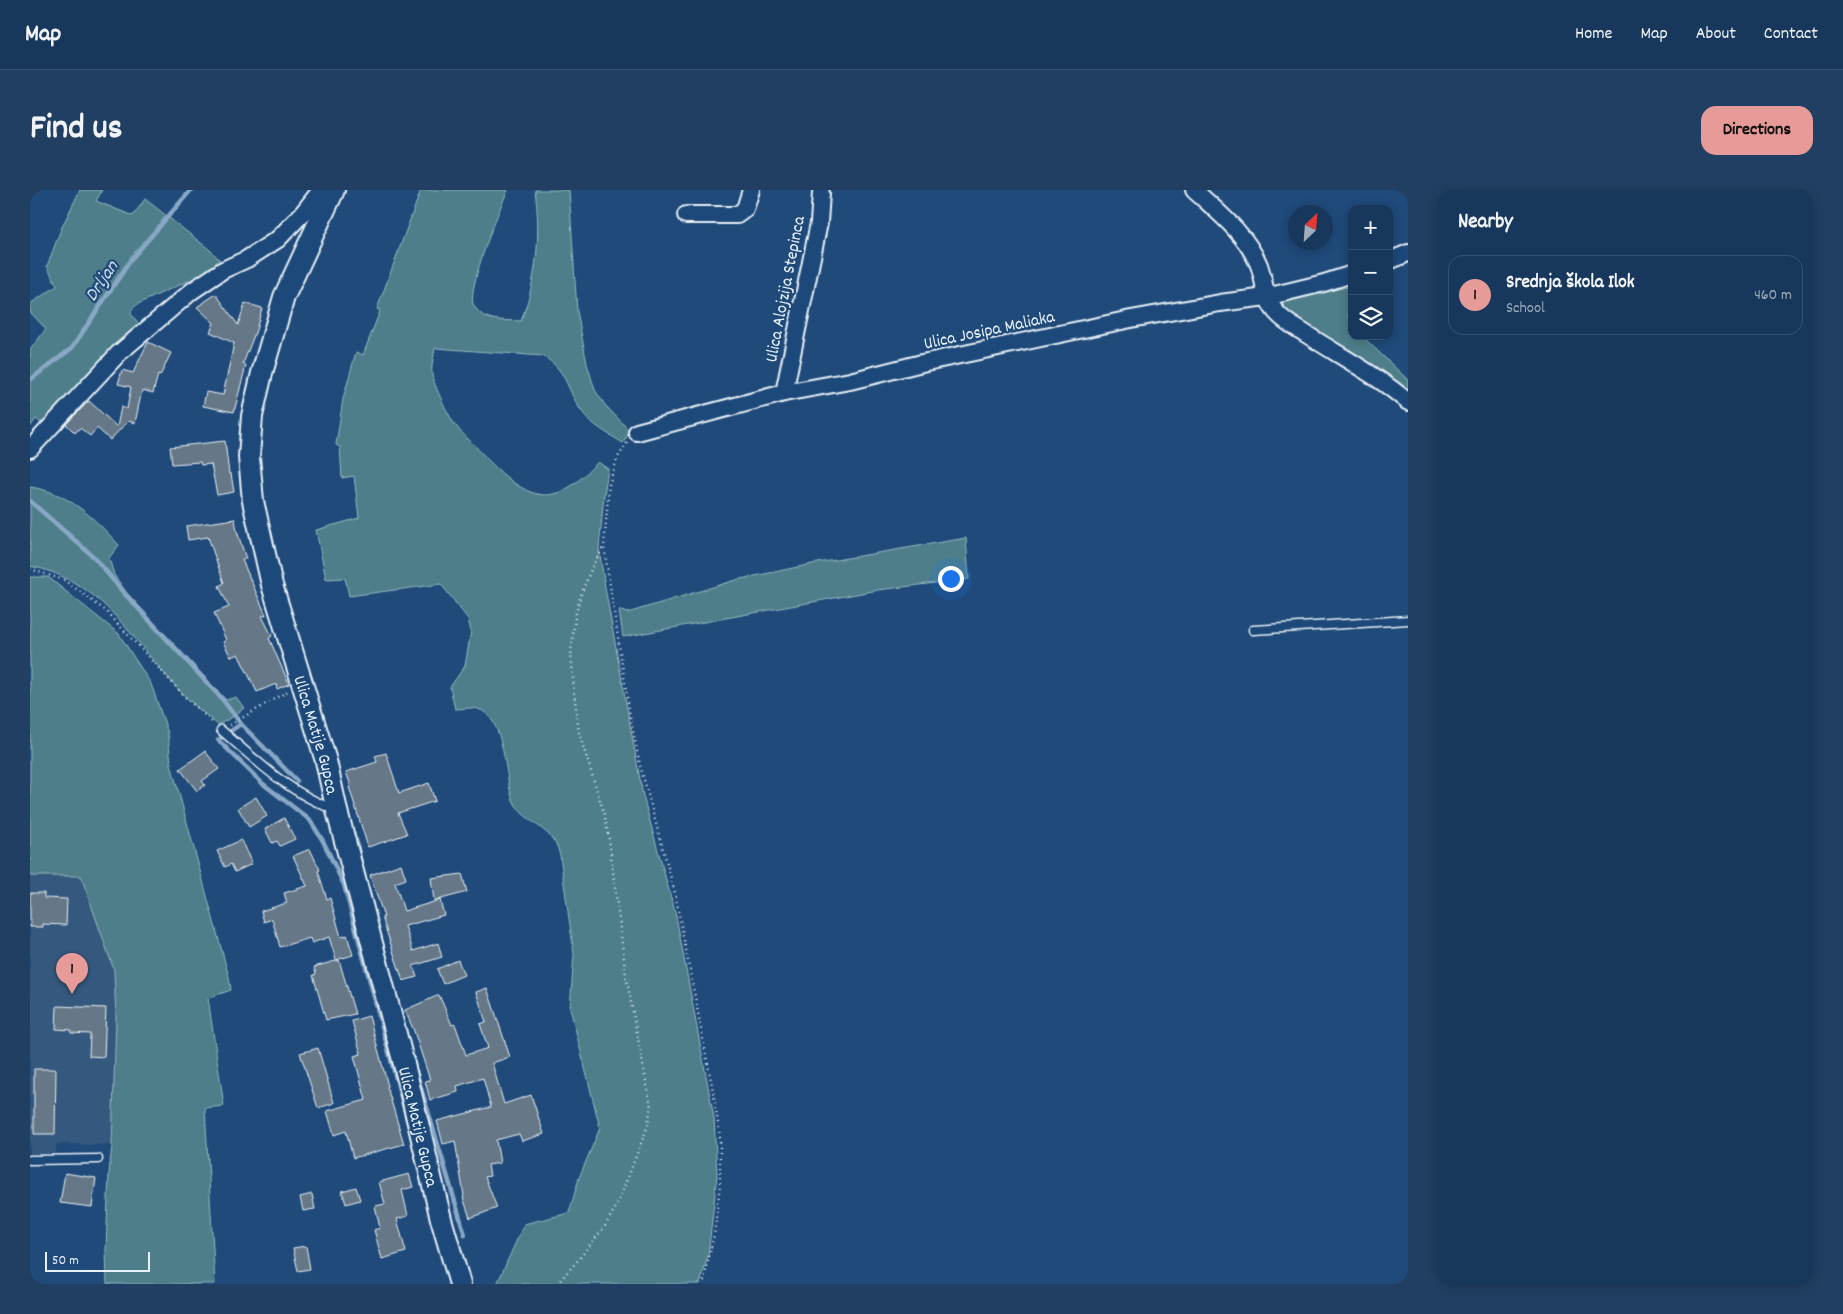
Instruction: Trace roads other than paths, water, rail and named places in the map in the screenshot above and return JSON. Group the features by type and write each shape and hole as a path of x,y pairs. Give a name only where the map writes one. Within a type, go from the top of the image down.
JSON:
{"street":[{"path":"30,449 118,353 192,291 222,270 247,260 278,239 303,213 320,190"},
{"name":"Ulica Matije Gupca","path":"334,190 284,297 252,416 249,449 253,501 270,576 326,761 336,811 404,1064 441,1219 460,1284"},
{"path":"686,215 737,215 745,209 751,190"},
{"path":"1194,190 1238,232 1258,265 1266,296 1271,307 1279,316 1390,386 1408,402"},
{"name":"Ulica Alojzija Stepinca","path":"784,393 819,223 819,191"},
{"path":"1393,259 1408,253"},
{"name":"Ulica Josipa Maliaka","path":"637,432 784,393 850,381 922,363 1131,319 1266,296 1324,283 1348,275"}],"lane":[{"path":"1253,630 1408,620"},
{"path":"221,730 275,778 314,802 336,811"},
{"path":"30,1160 98,1159"}],"waterway":[{"name":"Drljan","path":"30,380 72,348 132,258 191,190"},
{"path":"30,501 95,558 123,592 222,699 241,724 297,781"},
{"path":"229,732 241,724"},
{"path":"221,738 218,740 262,783 310,820 323,841 344,885 409,1127"},
{"path":"351,838 356,840 362,868"},
{"path":"416,1071 465,1235"}],"place":[{"name":"Srednja škola Ilok","path":"72,994"}]}
